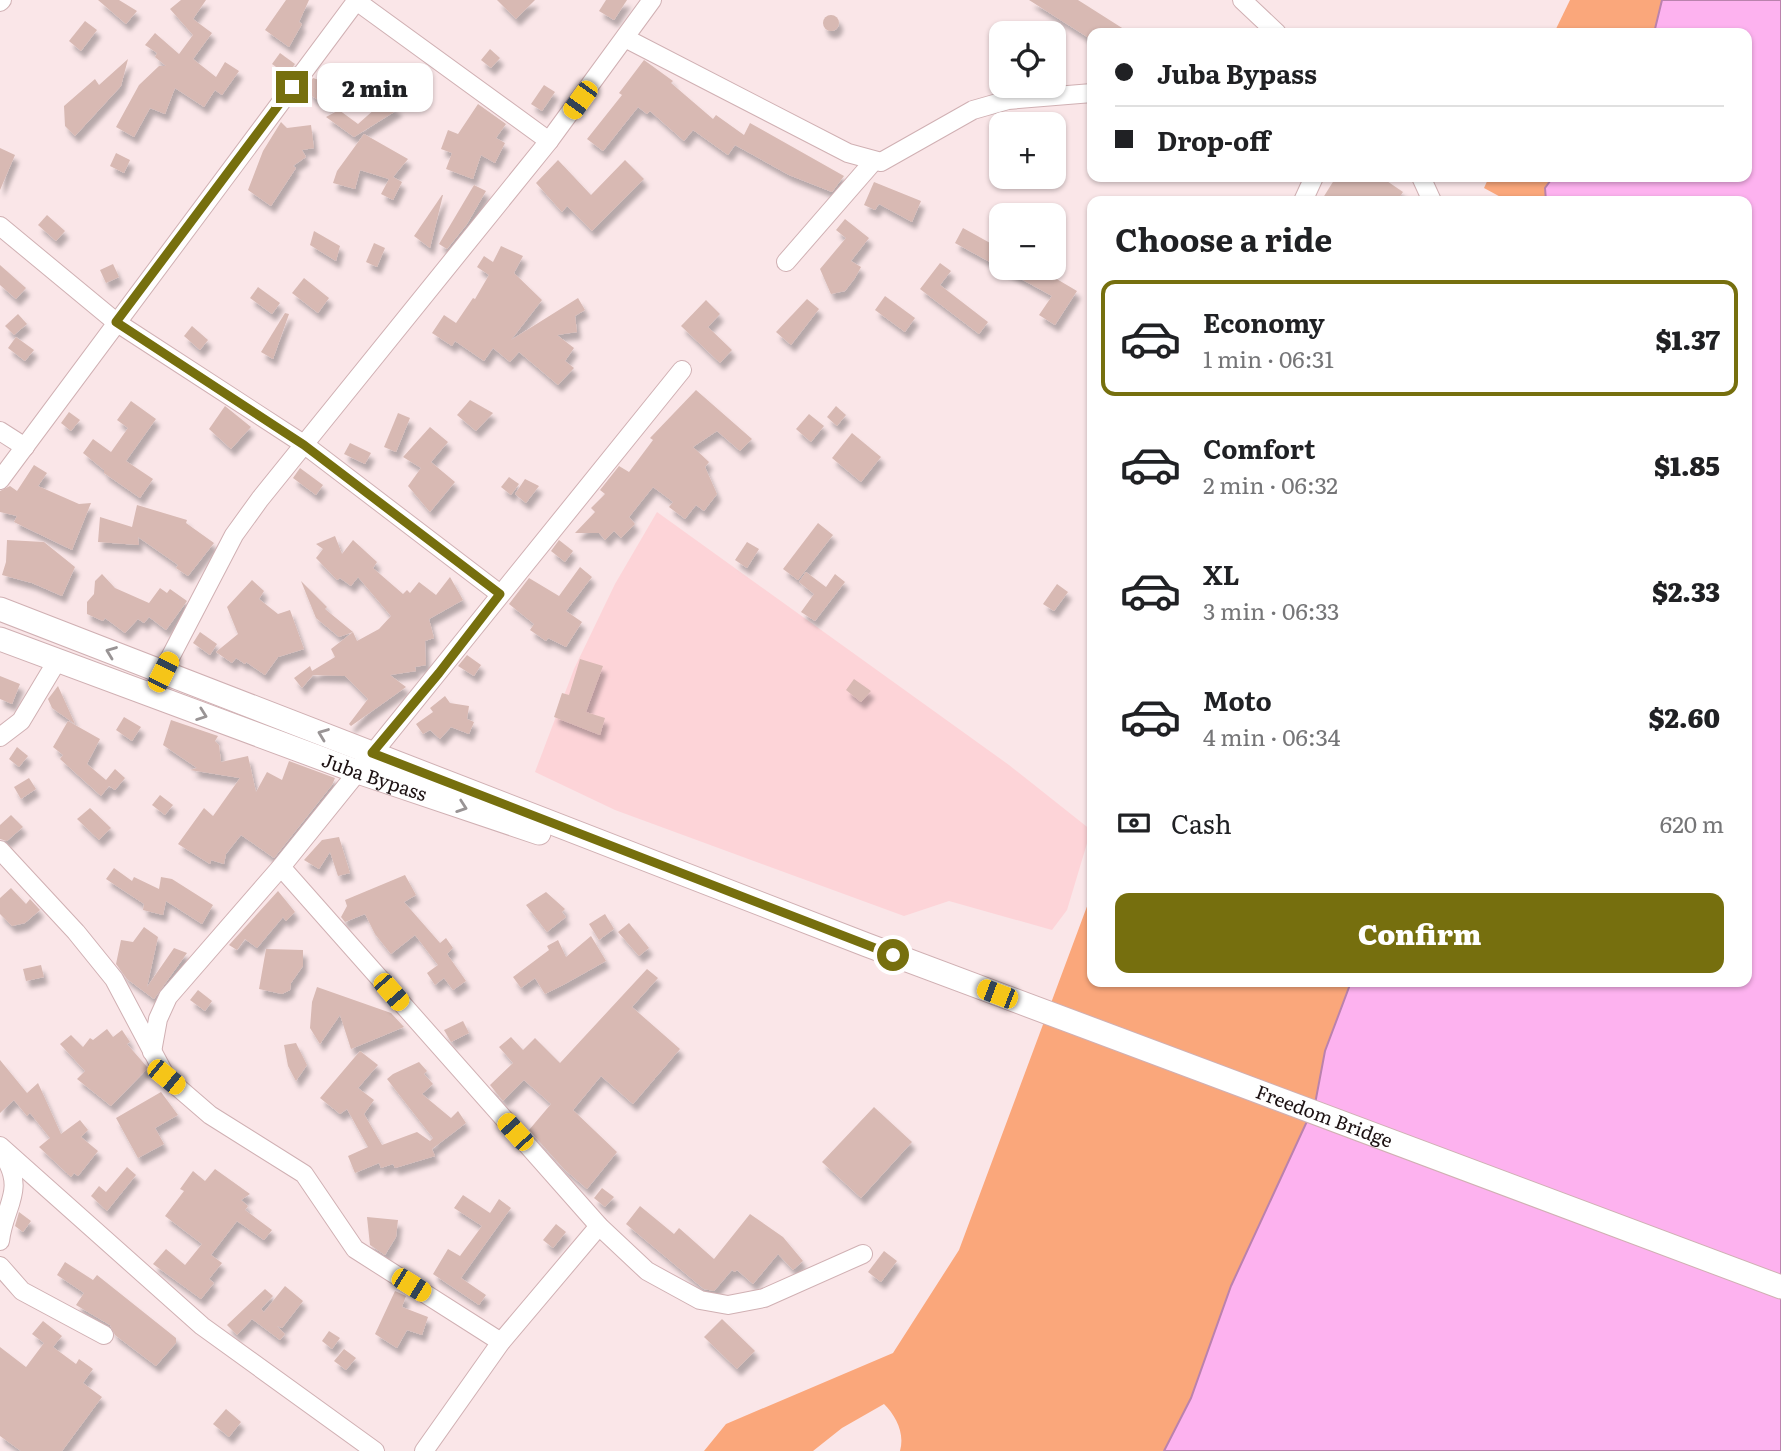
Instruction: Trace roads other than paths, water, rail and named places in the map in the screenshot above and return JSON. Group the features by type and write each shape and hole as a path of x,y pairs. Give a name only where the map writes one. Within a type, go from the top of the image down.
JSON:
{"main road":[{"name":"Juba Bypass","path":"0,609 867,945"},
{"name":"Juba Bypass","path":"0,639 358,772 867,945"},
{"name":"Freedom Bridge","path":"867,945 1781,1287"}],"street":[{"path":"0,480 356,0 549,141"},
{"path":"1242,0 1272,28"},
{"path":"150,696 234,535 549,141 651,1"},
{"path":"625,38 848,153 873,162"},
{"path":"786,262 873,162 892,157 973,110 1008,100 1087,93"},
{"path":"0,226 116,322 304,445 500,594"},
{"path":"152,1052 158,1019 168,997 281,867 682,370"},
{"path":"0,431 25,447"},
{"path":"0,737 21,721 57,662"},
{"path":"0,850 76,932 114,979 166,1077 211,1115 304,1174 355,1249 501,1342"},
{"path":"281,867 600,1226 647,1271 700,1300 728,1305 764,1298 863,1254"},
{"path":"0,1148 13,1171 15,1193 0,1241"},
{"path":"0,1148 202,1326 375,1451"},
{"path":"424,1451 501,1342 600,1226"},
{"path":"0,1266 22,1291 104,1335"}]}
